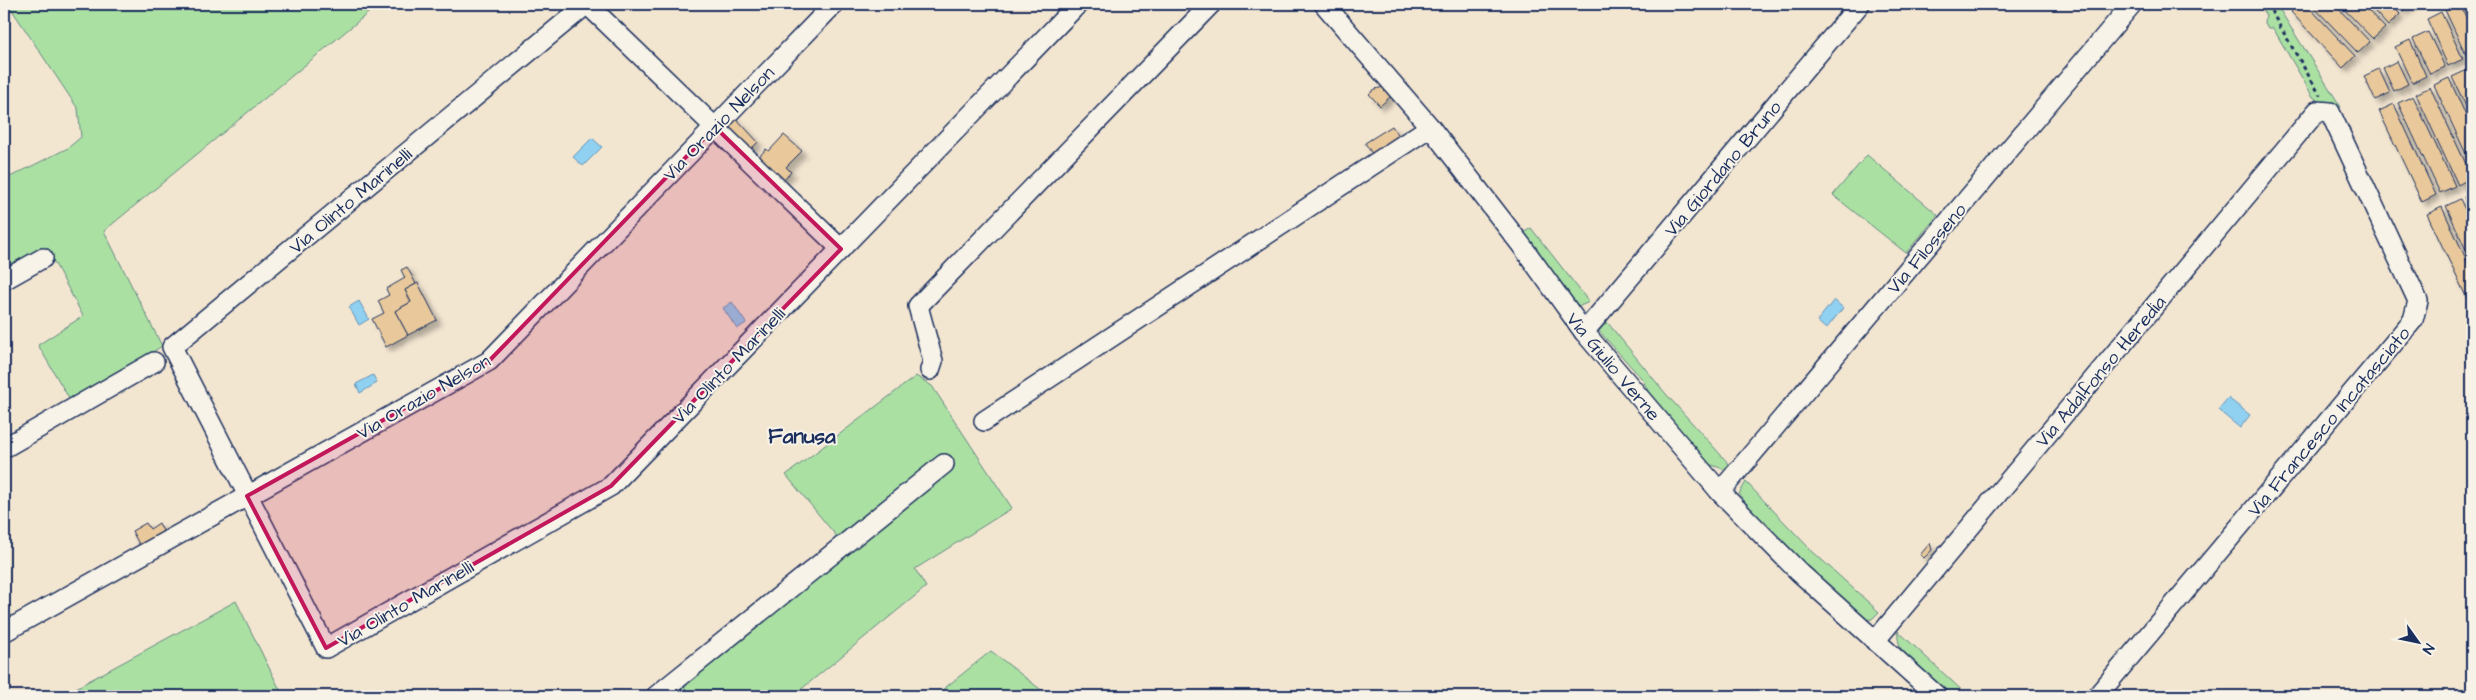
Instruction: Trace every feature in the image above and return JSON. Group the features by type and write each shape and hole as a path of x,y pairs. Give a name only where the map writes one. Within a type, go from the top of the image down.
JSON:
{"street":[{"path":"587,4 841,249"},
{"name":"Via Olinto Marinelli","path":"587,4 172,347 326,648 610,486 1078,4"},
{"name":"Via Orazio Nelson","path":"4,632 489,361 834,4"},
{"path":"930,370 933,361 918,306 1211,4"},
{"name":"Via Giulio Verne","path":"1324,4 1430,128 1522,246 1584,332 1720,492 1799,572 1874,642 1937,696"},
{"name":"Via Giordano Bruno","path":"1584,332 1860,4"},
{"name":"Via Filosseno","path":"1720,492 2132,4"},
{"name":"Via Adalfonso Heredia","path":"1874,642 2317,111 2326,111"},
{"name":"Via Francesco Incatasciato","path":"2097,696 2413,320 2417,311 2418,301 2326,111"},
{"path":"984,421 1430,128"},
{"path":"4,280 43,258"},
{"path":"4,448 154,362"},
{"path":"656,696 944,464"}],"path":[{"path":"2267,4 2321,96 2326,111"}],"highlighted area":[{"path":"715,127 841,249 611,486 326,648 247,496 489,361"}],"green space":[{"path":"8,4 379,4 104,231 162,346 131,366 70,400 38,345 83,316 46,247 4,270 4,180 68,148 81,137 78,109"},
{"path":"2259,4 2276,4 2341,107 2333,110 2313,97 2273,28 2268,28 2264,21 2266,16"},
{"path":"1867,155 1938,215 1906,253 1833,195"},
{"path":"1531,228 1589,302 1580,306 1573,303 1520,235"},
{"path":"1607,322 1666,394 1729,464 1724,469 1708,464 1652,400 1643,380 1599,331"},
{"path":"916,376 932,386 1012,508 915,569 926,587 793,696 664,696 838,538 786,475"},
{"path":"1746,482 1812,551 1879,612 1872,619 1864,620 1820,580 1757,517 1739,494"},
{"path":"236,601 283,696 61,696"},
{"path":"1898,631 1968,696 1949,696 1924,676 1902,650 1898,641"},
{"path":"991,651 1049,696 943,696 941,691"}],"water":[{"path":"592,138 602,147 583,166 573,157"},
{"path":"1834,300 1843,308 1826,329 1817,321"},
{"path":"359,301 369,319 359,325 349,307"},
{"path":"732,302 746,323 737,329 723,308"},
{"path":"373,375 377,383 360,393 356,384"},
{"path":"2228,398 2250,415 2240,428 2218,410"}],"building":[{"path":"2299,4 2306,4 2355,56 2343,68 2291,12"},
{"path":"2311,4 2334,4 2370,42 2358,53"},
{"path":"2339,4 2362,4 2385,28 2373,39"},
{"path":"2368,4 2390,4 2400,14 2388,26"},
{"path":"2396,4 2412,4 2403,11"},
{"path":"2460,4 2472,30 2472,55 2467,57 2445,10"},
{"path":"2464,4 2472,4 2472,21"},
{"path":"2441,12 2463,59 2448,66 2427,19"},
{"path":"2428,32 2445,67 2430,74 2413,39"},
{"path":"2410,40 2426,76 2412,83 2395,47"},
{"path":"2397,61 2408,84 2394,91 2383,68"},
{"path":"2379,69 2390,93 2375,100 2364,76"},
{"path":"2467,70 2472,81 2472,119 2452,77"},
{"path":"2449,78 2472,129 2472,167 2434,85"},
{"path":"1384,87 1391,96 1380,106 1369,94 1375,89"},
{"path":"2430,87 2472,177 2458,185 2416,94"},
{"path":"2413,96 2455,186 2440,193 2398,103"},
{"path":"2394,104 2436,195 2422,202 2379,111"},
{"path":"734,116 758,142 749,151 724,127"},
{"path":"1392,126 1400,137 1373,155 1365,143"},
{"path":"784,135 802,151 786,167 791,172 782,182 757,159 766,149 769,151"},
{"path":"2472,193 2472,215 2464,197"},
{"path":"2460,199 2472,224 2472,263 2446,206"},
{"path":"2442,207 2472,272 2472,304 2470,305 2427,214"},
{"path":"407,267 416,284 405,290 411,302 395,311 408,335 386,347 372,319 384,313 378,301 389,295 386,289 405,278 401,270"},
{"path":"418,283 437,320 408,335 395,311 411,302 405,290"},
{"path":"146,523 150,529 159,523 164,533 140,546 132,531"},
{"path":"1930,543 1932,550 1924,558 1920,555"}],"district":[{"name":"Fanusa","path":"802,436"}]}
